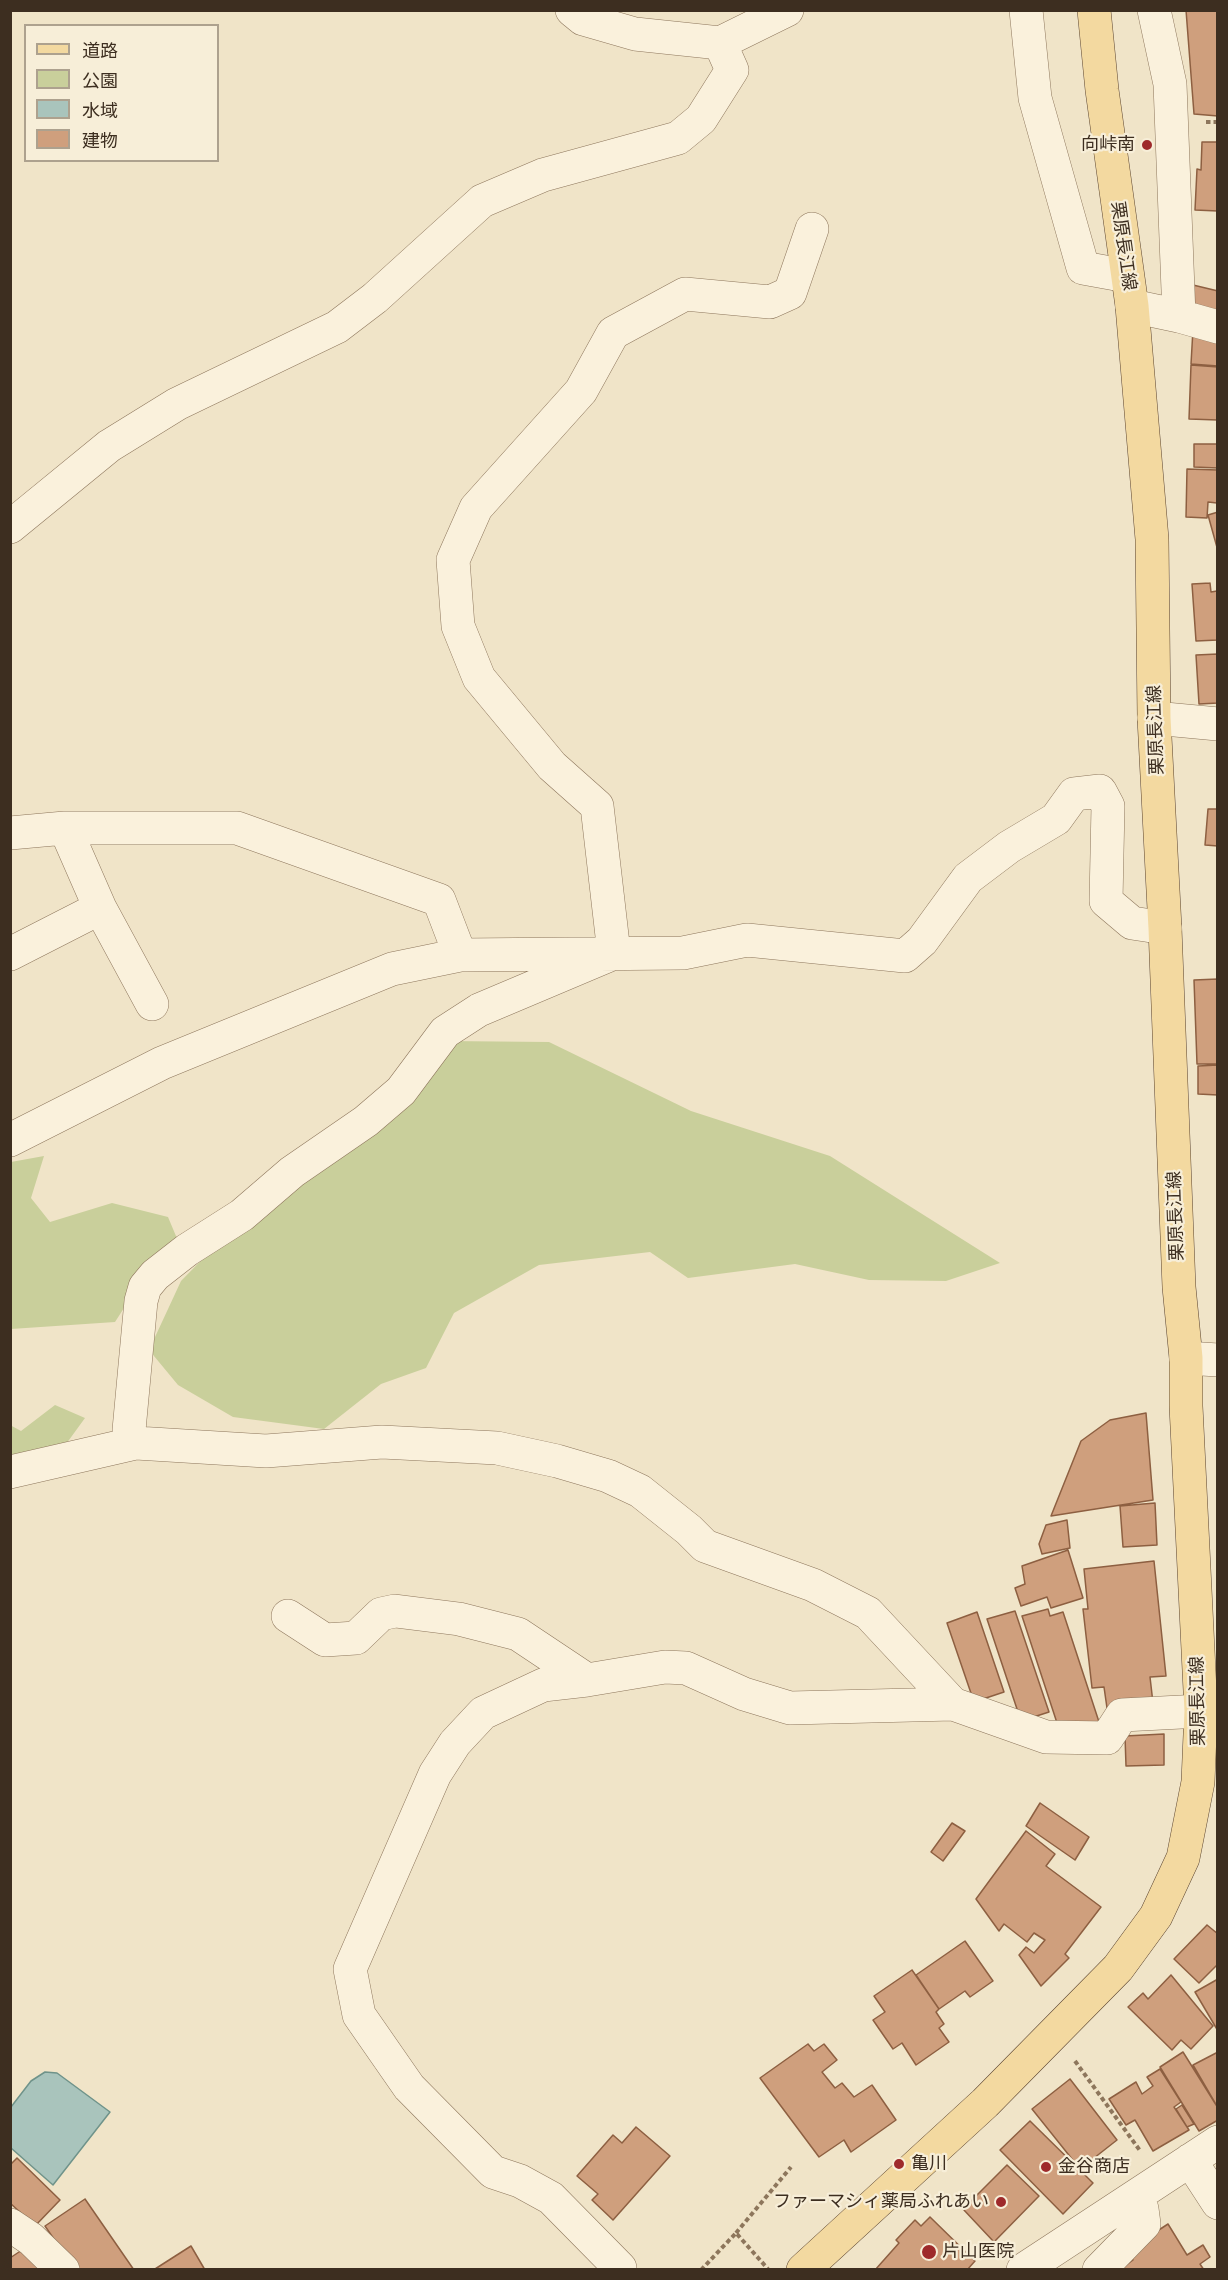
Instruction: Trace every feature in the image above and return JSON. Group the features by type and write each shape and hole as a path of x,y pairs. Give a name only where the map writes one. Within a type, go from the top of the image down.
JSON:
{"main road":[{"name":"栗原長江線","path":"803,2270 985,2103 1118,1968 1156,1916 1183,1858 1198,1782 1202,1711 1208,1660 1178,1275 1166,928 1154,718 1152,539 1130,291 1094,10"}],"street":[{"path":"572,10 583,19 635,34 720,43 787,10"},
{"path":"1026,10 1035,98 1083,268 1179,316 1218,327"},
{"path":"1154,10 1170,84 1179,316"},
{"path":"10,527 109,446 177,404 338,327 375,298 482,201 543,175 678,138 701,119 732,70 720,43"},
{"path":"614,953 597,806 552,766 479,678 458,626 453,560 476,508 580,391 613,333 685,294 770,302 790,293 812,229"},
{"path":"1154,718 1218,724"},
{"path":"10,1140 162,1063 392,969 460,955 683,953 747,940 905,956 922,941 968,878 1009,847 1056,819 1074,794 1100,791 1108,806 1106,902 1132,923 1166,928"},
{"path":"10,833 65,828 237,828 439,900 460,955"},
{"path":"65,828 100,908 152,1004"},
{"path":"10,954 100,908"},
{"path":"136,1443 129,1430 141,1301 145,1287 155,1275 187,1250 242,1215 292,1172 366,1121 401,1091 445,1032 479,1010 614,953"},
{"path":"1186,1358 1218,1360"},
{"path":"10,1472 136,1443 266,1451 382,1442 497,1448 557,1461 608,1476 640,1491 705,1546 813,1585 868,1613 952,1704"},
{"path":"288,1616 325,1640 356,1638 381,1614 395,1611 459,1619 518,1634 587,1680"},
{"path":"620,2268 551,2198 520,2181 493,2172 409,2087 359,2015 350,1969 435,1774 455,1743 483,1713 543,1684 587,1680 665,1667 686,1668 744,1694 790,1708 952,1704 1046,1737 1107,1738 1122,1715 1202,1711"},
{"path":"1023,2270 1218,2142"},
{"path":"1190,2160 1218,2203"},
{"path":"1099,2270 1144,2224 1142,2209 1148,2187"},
{"path":"10,2225 31,2239 63,2270"}],"path":[{"path":"1054,2032 1148,2187"},
{"path":"701,2270 736,2233 791,2167"},
{"path":"736,2233 769,2270"}],"green space":[{"path":"445,1041 549,1042 691,1111 830,1156 1000,1263 946,1281 869,1280 795,1264 688,1278 650,1252 539,1265 454,1313 426,1368 381,1384 324,1429 233,1417 178,1385 149,1350 181,1281 276,1184"},
{"path":"44,1156 31,1198 50,1222 112,1203 168,1217 181,1248 133,1294 115,1322 11,1329 11,1162"},
{"path":"55,1405 85,1418 61,1451 11,1467 10,1425 21,1431"}],"water":[{"path":"45,2072 57,2073 110,2112 53,2185 11,2148 11,2107 31,2081"}],"building":[{"path":"1186,10 1218,10 1218,116 1194,114"},
{"path":"1202,142 1218,142 1218,211 1195,210 1197,169 1201,170"},
{"path":"1193,285 1218,291 1218,319 1195,313"},
{"path":"1193,329 1218,335 1218,366 1191,364"},
{"path":"1191,365 1218,367 1218,420 1189,419"},
{"path":"1194,444 1218,444 1218,468 1194,467"},
{"path":"1187,469 1218,470 1217,503 1208,502 1207,518 1186,517"},
{"path":"1218,512 1218,551 1208,515"},
{"path":"1210,583 1211,592 1217,591 1218,640 1196,641 1192,584"},
{"path":"1218,654 1218,703 1199,704 1196,655"},
{"path":"1208,809 1218,809 1218,846 1205,845"},
{"path":"1218,979 1218,1064 1197,1064 1194,980"},
{"path":"1218,1065 1218,1095 1198,1094 1198,1066"},
{"path":"1146,1413 1153,1500 1051,1516 1081,1441 1110,1420"},
{"path":"1155,1503 1157,1545 1123,1547 1120,1506"},
{"path":"1067,1520 1070,1548 1042,1554 1039,1544 1046,1525"},
{"path":"1068,1550 1083,1598 1051,1608 1047,1597 1021,1606 1015,1588 1025,1584 1022,1566"},
{"path":"1154,1561 1166,1676 1150,1677 1153,1703 1107,1708 1104,1687 1092,1688 1083,1609 1088,1609 1084,1569"},
{"path":"1048,1609 1050,1616 1063,1612 1101,1728 1059,1729 1022,1616"},
{"path":"1015,1611 1049,1712 1021,1721 987,1619"},
{"path":"977,1612 1004,1692 974,1702 947,1623"},
{"path":"1164,1734 1164,1765 1126,1766 1125,1736"},
{"path":"1040,1803 1089,1837 1075,1860 1026,1826"},
{"path":"952,1823 965,1831 943,1861 931,1852"},
{"path":"1026,1831 1055,1854 1046,1866 1101,1907 1065,1954 1069,1958 1041,1986 1019,1955 1026,1947 1034,1953 1045,1940 1034,1933 1027,1942 1004,1924 999,1931 976,1899"},
{"path":"1207,1925 1218,1934 1218,1964 1199,1983 1174,1959"},
{"path":"965,1941 993,1981 970,1997 965,1991 939,2009 916,1975"},
{"path":"912,1970 939,2009 936,2012 944,2024 939,2028 949,2042 916,2065 902,2043 893,2049 873,2020 885,2012 874,1996"},
{"path":"1171,1975 1213,2026 1191,2049 1181,2040 1172,2050 1128,2007 1143,1993 1148,1999"},
{"path":"1218,1979 1218,2031 1195,1992"},
{"path":"808,2044 814,2051 824,2044 837,2060 822,2072 835,2088 842,2083 854,2097 872,2085 896,2120 851,2152 844,2140 819,2157 760,2078"},
{"path":"1183,2052 1218,2108 1218,2120 1199,2131 1160,2067"},
{"path":"1218,2052 1218,2108 1193,2065"},
{"path":"1160,2069 1181,2102 1174,2107 1189,2130 1153,2151 1135,2120 1126,2125 1109,2099 1136,2082 1142,2094 1153,2086 1147,2077"},
{"path":"1070,2079 1117,2140 1080,2169 1032,2109"},
{"path":"1182,2105 1194,2124 1187,2127 1176,2109"},
{"name":"金谷商店","path":"1030,2121 1093,2183 1063,2214 1000,2150"},
{"path":"636,2127 670,2156 613,2220 592,2200 598,2194 577,2176 613,2135 622,2143"},
{"path":"17,2158 60,2200 35,2226 10,2203 10,2165"},
{"name":"ファーマシィ薬局ふれあい","path":"1007,2165 1039,2196 994,2242 963,2209"},
{"path":"85,2199 134,2270 75,2270 45,2226"},
{"name":"片山医院","path":"930,2217 975,2261 967,2270 875,2270 899,2243 896,2240 915,2220 921,2226"},
{"path":"1168,2224 1187,2255 1203,2245 1210,2257 1200,2264 1204,2270 1123,2270 1122,2268 1133,2260 1130,2256 1139,2243"},
{"path":"191,2246 205,2270 155,2270 155,2269"},
{"path":"25,2248 41,2270 10,2270 10,2258"}],"place":[{"name":"向峠南","path":"1147,145"},
{"name":"亀川","path":"899,2164"},
{"name":"金谷商店","path":"1046,2167"},
{"name":"ファーマシィ薬局ふれあい","path":"1001,2202"},
{"name":"片山医院","path":"929,2252"}]}
